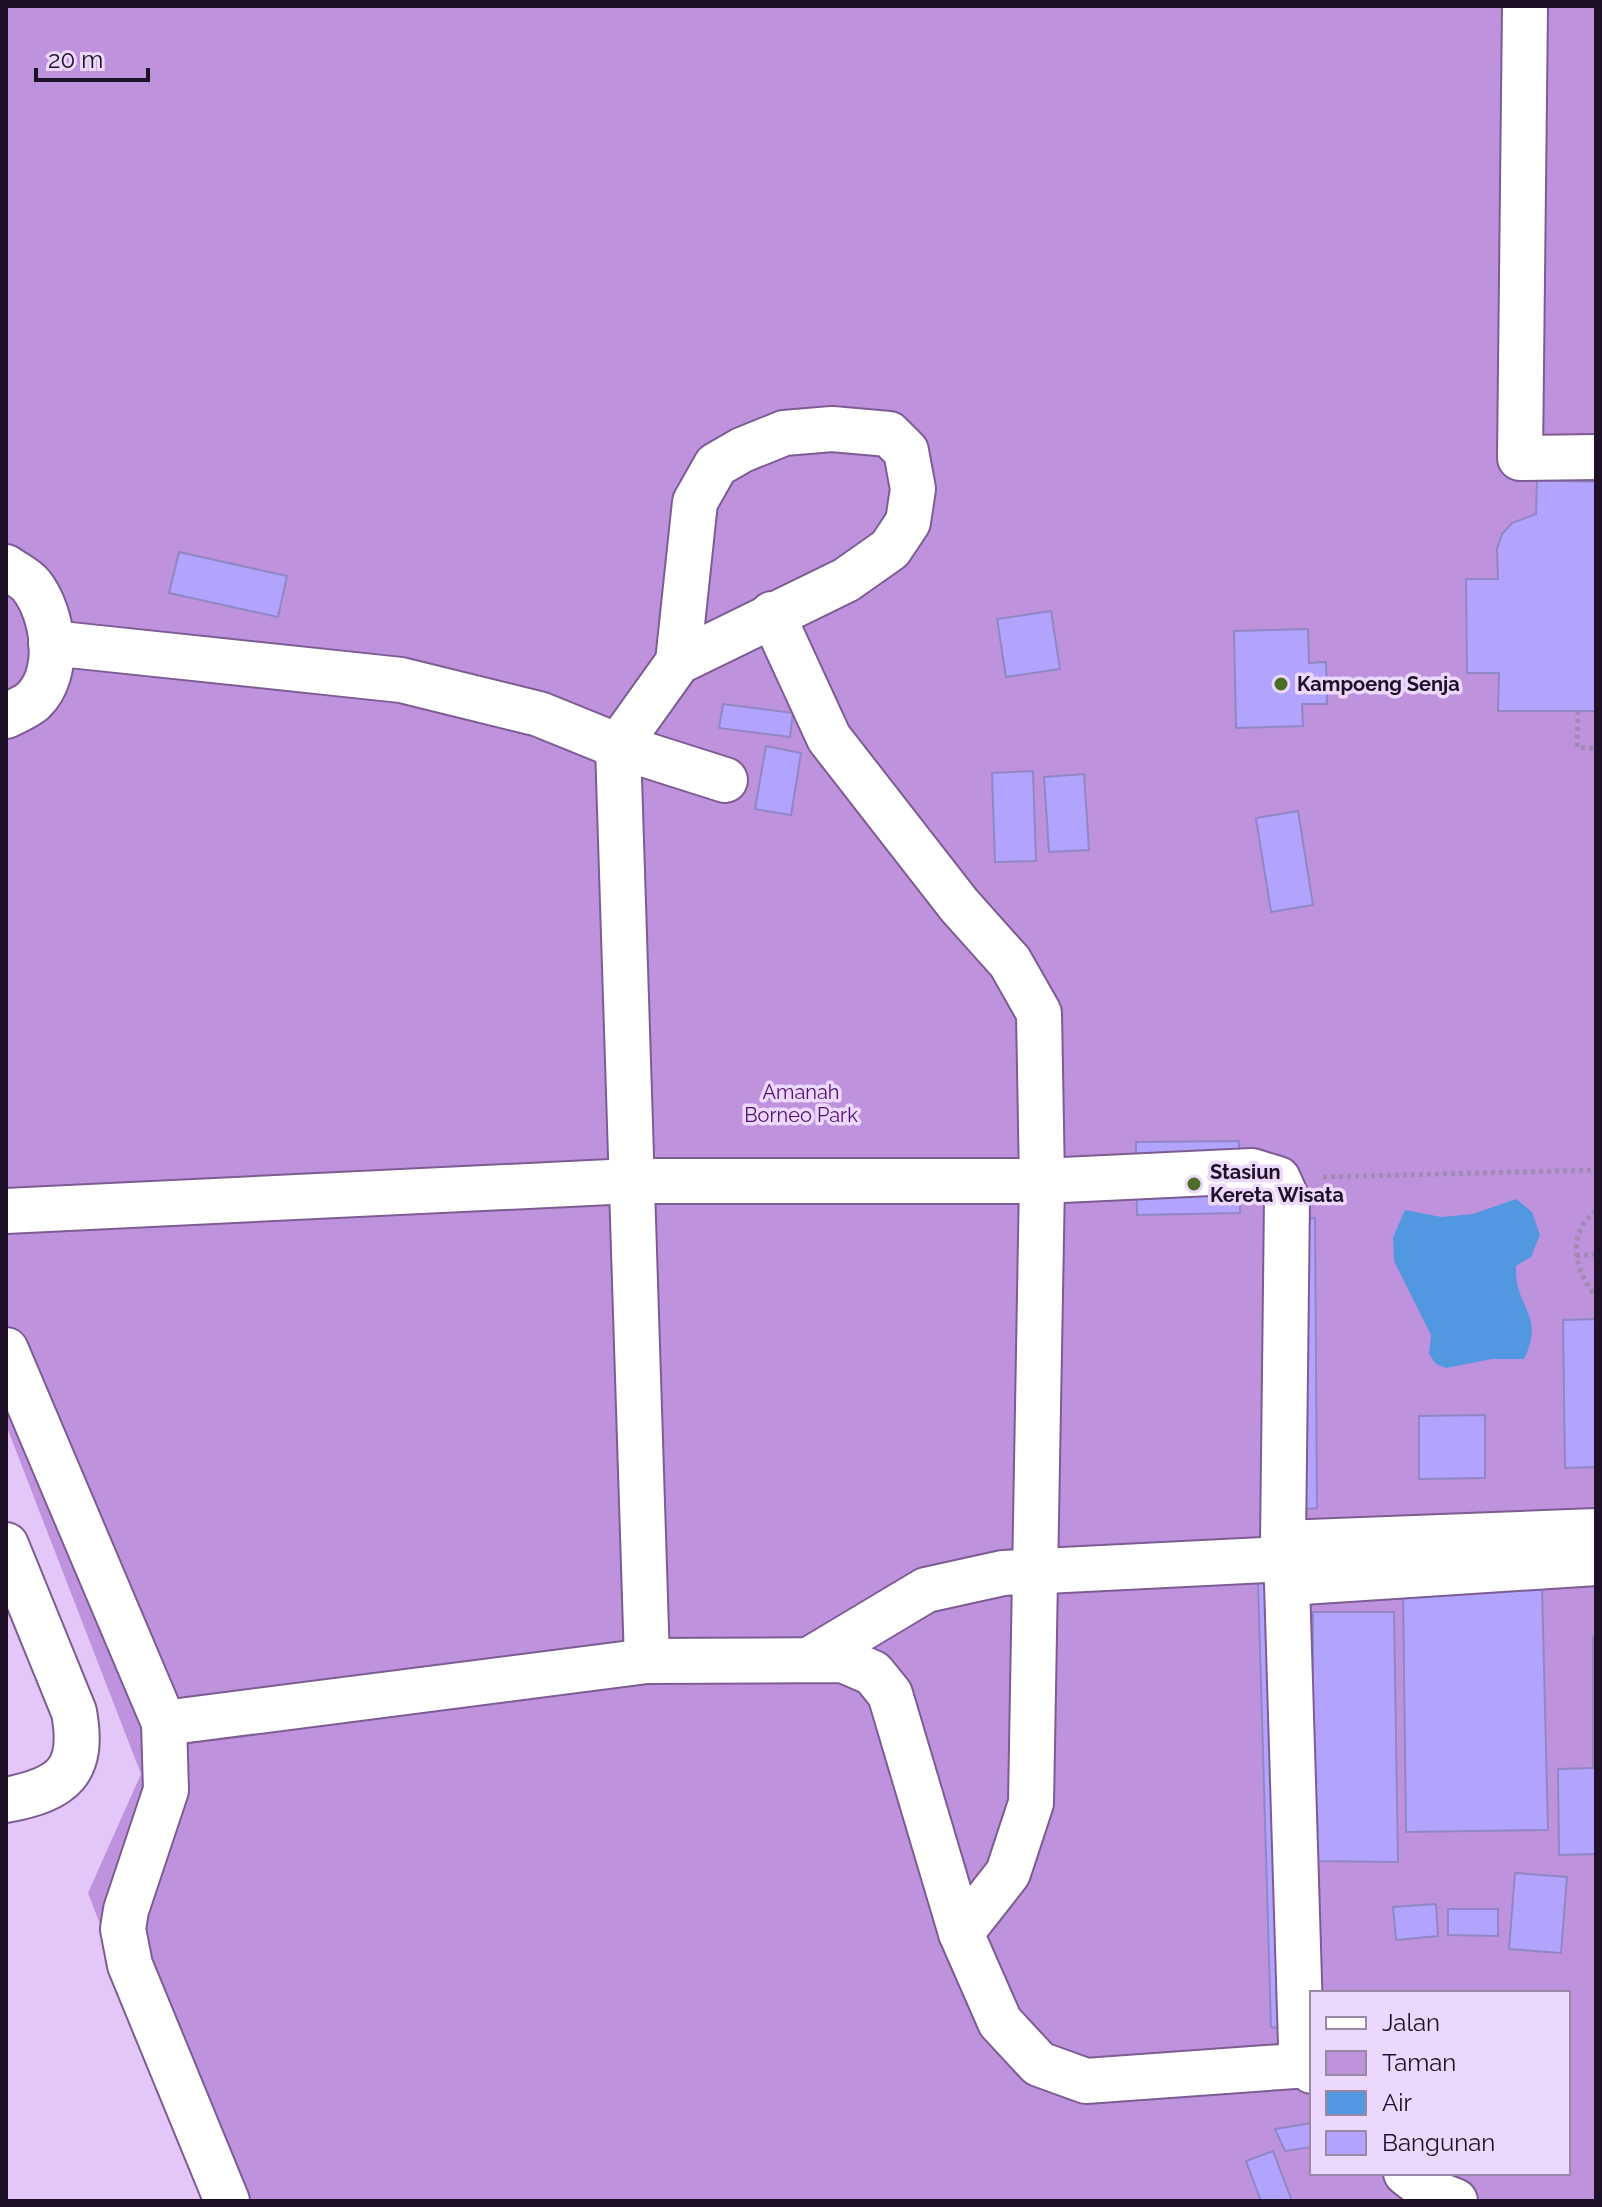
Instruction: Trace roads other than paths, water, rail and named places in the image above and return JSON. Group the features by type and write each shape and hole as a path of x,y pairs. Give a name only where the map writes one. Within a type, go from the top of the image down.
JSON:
{"street":[{"path":"1525,6 1520,458 1596,457"},
{"path":"647,1661 618,746 678,662 846,580 890,549 908,522 913,489 906,451 889,434 832,429 784,433 742,450 716,465 695,502 678,662"},
{"path":"6,567 30,583 47,611 51,643 50,670 34,700 6,716"},
{"path":"772,614 829,738 959,905 1010,962 1039,1013 1042,1181 1031,1803 1008,1873 961,1933"},
{"path":"51,643 401,680 539,714 618,746 725,780"},
{"path":"6,1211 631,1181 1042,1181 1252,1171 1278,1179 1287,1199 1285,1562 1301,2046 1310,2066"},
{"path":"6,1350 164,1723 166,1790 126,1910 123,1929 130,1965 227,2201"},
{"path":"1285,1562 1596,1531"},
{"path":"6,1545 74,1712 79,1741 66,1776 53,1787 6,1800"},
{"path":"809,1660 926,1590 1003,1573 1285,1562 1596,1563"},
{"path":"164,1723 647,1661 843,1660 873,1673 890,1694 961,1933 1000,2022 1039,2064 1086,2081 1310,2068"},
{"path":"1409,2175 1429,2191 1455,2201"}],"water":[{"path":"1516,1199 1532,1212 1540,1235 1531,1257 1516,1266 1532,1331 1524,1359 1492,1359 1446,1368 1436,1364 1429,1354 1431,1335 1394,1261 1393,1237 1405,1210 1441,1217 1473,1214"}],"place":[{"name":"Kampoeng Senja","path":"1281,684"},
{"name":"Stasiun Kereta Wisata","path":"1194,1184"}],"park label":[{"name":"Amanah Borneo Park","path":"801,1104"}]}
